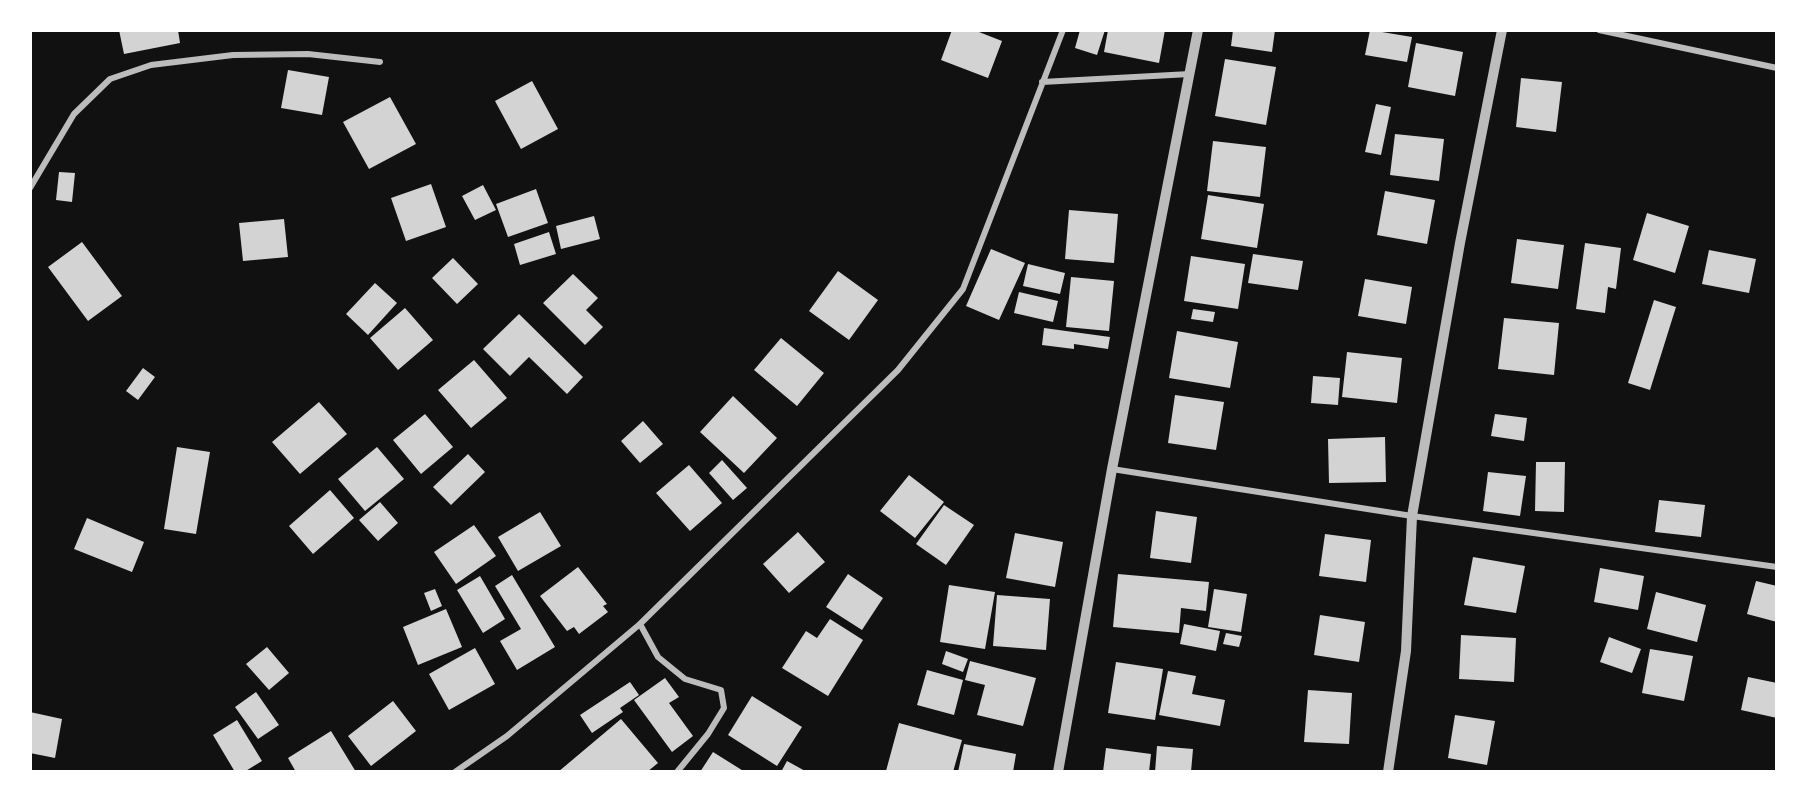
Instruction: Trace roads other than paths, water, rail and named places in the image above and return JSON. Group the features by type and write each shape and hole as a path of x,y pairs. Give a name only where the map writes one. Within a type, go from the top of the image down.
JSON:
{"street":[{"path":"455,772 507,736 640,624 898,370 963,289 1063,30"},
{"path":"1058,772 1112,469 1198,30"},
{"path":"1388,772 1406,651 1412,516 1460,243 1502,30"},
{"path":"1599,30 1777,68"},
{"path":"30,188 74,114 110,79 151,65 233,55 308,54 380,62"},
{"path":"1042,82 1190,74"},
{"path":"1112,469 1412,516 1777,567"},
{"path":"640,624 658,657 685,679 721,690 724,708 708,734 677,772"}]}
